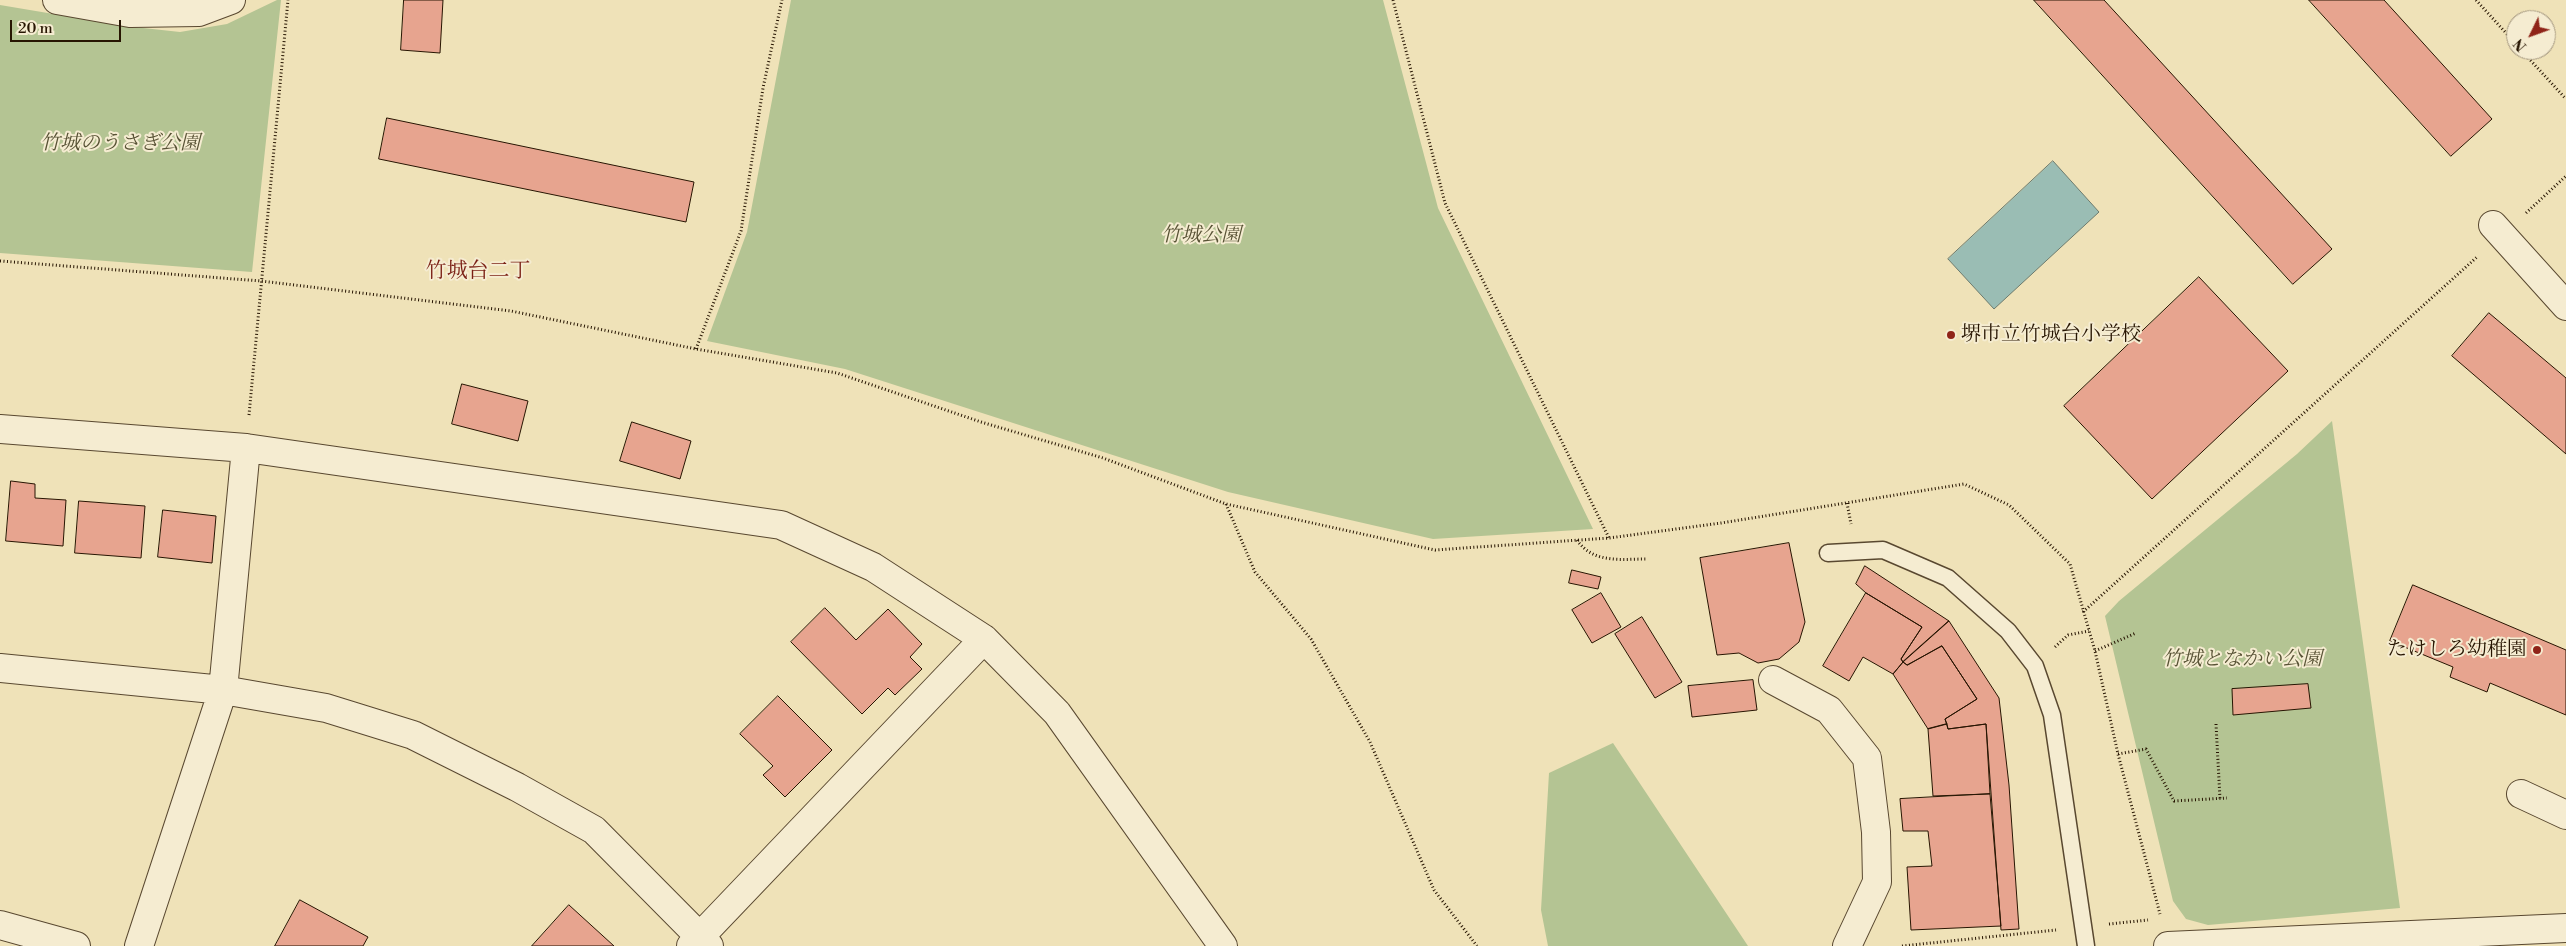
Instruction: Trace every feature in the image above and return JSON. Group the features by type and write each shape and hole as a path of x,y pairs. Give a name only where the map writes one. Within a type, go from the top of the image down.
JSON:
{"street":[{"path":"57,0 130,12 199,12 231,0"},
{"path":"2492,224 2566,306"},
{"path":"0,429 246,448 781,525 873,567 984,639 1057,713 1223,946"},
{"path":"139,946 223,690 246,448"},
{"path":"0,668 223,690 326,708 413,735 517,787 594,830 700,943 984,639"},
{"path":"1773,680 1829,710 1867,758 1876,832 1877,882 1847,946"},
{"path":"2521,794 2566,815"},
{"path":"0,925 76,946"},
{"path":"2168,946 2566,928"}],"lane":[{"path":"1828,553 1883,550 1948,578 2008,631 2035,666 2052,715 2086,946"}],"path":[{"path":"246,448 288,0"},
{"path":"696,349 741,231 763,88 782,0"},
{"path":"0,261 261,281 511,311 696,349 836,373 981,422 1103,458 1226,504 1435,550 1608,538 1445,203 1393,0"},
{"path":"2476,0 2506,33"},
{"path":"2530,60 2566,100"},
{"path":"1902,946 2161,918 2118,754 2095,650 2083,612 2492,224 2566,176"},
{"path":"1226,504 1255,572 1311,639 1370,742 1434,890 1477,946"},
{"path":"1577,540 1582,547 1603,560 1646,559"},
{"path":"2068,635 2089,631"},
{"path":"2095,650 2136,633"},
{"path":"2216,724 2220,799"},
{"path":"2118,754 2146,749 2174,801 2227,798"}],"green space":[{"name":"竹城のうさぎ公園","path":"277,0 281,0 252,272 0,253 0,5 125,26 180,32 227,24"},
{"name":"竹城公園","path":"791,0 1383,0 1438,208 1593,529 1433,539 1228,492 845,369 707,341 747,232"},
{"name":"竹城となかい公園","path":"2332,421 2400,908 2208,925 2186,919 2173,901 2105,616 2119,601 2297,454"},
{"path":"1613,743 1748,946 1548,946 1541,910 1549,773"}],"water":[{"path":"2053,161 2099,212 1994,309 1948,259"}],"building":[{"path":"404,0 443,0 440,53 401,50"},
{"path":"2034,0 2104,0 2332,249 2293,284"},
{"path":"2309,0 2384,0 2492,119 2451,156"},
{"path":"387,118 694,182 686,222 379,159"},
{"path":"2199,277 2288,371 2152,499 2064,406"},
{"path":"2489,313 2566,378 2566,454 2452,356"},
{"path":"462,384 528,401 518,441 452,424"},
{"path":"632,422 691,441 680,479 620,461"},
{"path":"11,481 35,484 35,498 66,500 63,546 6,541"},
{"path":"79,501 145,506 141,558 75,553"},
{"path":"163,510 216,516 212,563 158,557"},
{"path":"1789,543 1805,622 1799,642 1779,659 1758,663 1739,653 1717,655 1700,558"},
{"path":"1865,566 1949,621 1903,662 1901,659 1922,627 1866,593 1856,584"},
{"path":"1572,570 1601,577 1598,589 1569,583"},
{"path":"2413,585 2566,650 2566,715 2490,683 2487,692 2450,677 2453,667 2390,641"},
{"path":"1601,593 1621,627 1592,643 1572,610"},
{"path":"1866,593 1922,627 1901,659 1903,662 1893,674 1863,657 1849,681 1823,666"},
{"path":"825,608 856,640 888,609 922,644 910,657 922,669 895,695 888,688 862,714 791,642"},
{"path":"1642,617 1682,682 1655,698 1615,634"},
{"path":"1949,621 1999,698 2009,785 2019,929 2001,930 1986,724 1948,729 1945,719 1977,699 1942,646 1907,665 1903,662"},
{"path":"1942,646 1977,699 1945,719 1947,724 1928,729 1893,674 1903,662 1907,665"},
{"path":"1753,680 1757,710 1692,717 1688,686"},
{"path":"2308,684 2311,708 2233,715 2232,689"},
{"path":"778,696 832,750 785,797 763,775 773,766 740,734"},
{"path":"1947,724 1948,729 1986,724 1990,794 1933,796 1928,729"},
{"path":"1990,794 2001,926 1911,930 1907,867 1932,866 1928,831 1903,831 1900,799"},
{"path":"300,900 368,937 363,946 275,946"},
{"path":"569,905 614,946 532,946"}],"place":[{"name":"堺市立竹城台小学校","path":"1951,335"},
{"name":"たけしろ幼稚園","path":"2537,650"}],"district":[{"name":"竹城台二丁","path":"478,272"}]}
